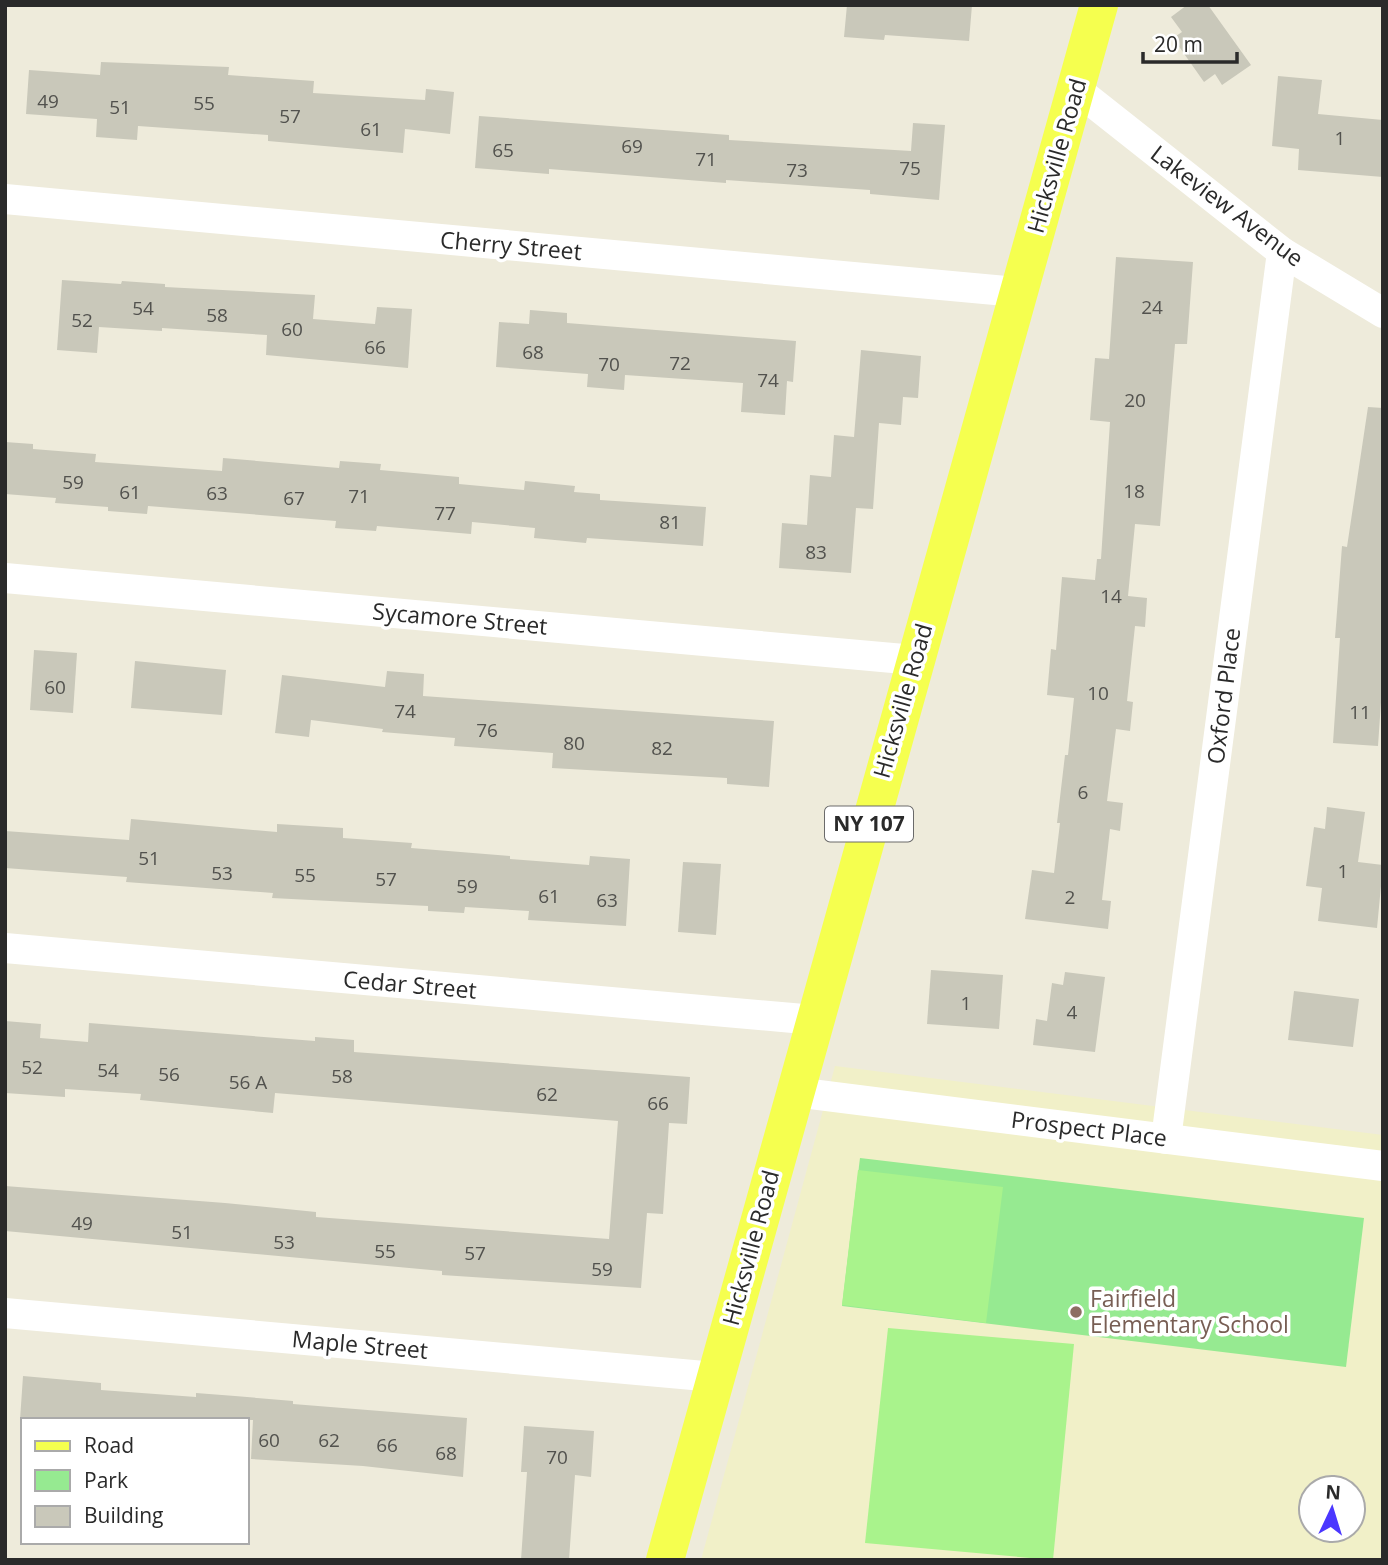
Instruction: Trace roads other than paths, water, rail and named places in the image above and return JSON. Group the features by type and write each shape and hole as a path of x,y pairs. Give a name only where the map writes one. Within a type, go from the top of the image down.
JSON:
{"main road":[{"name":"Hicksville Road","path":"664,1560 1099,5"}],"street":[{"name":"Lakeview Avenue","path":"1077,90 1282,252 1383,313"},
{"name":"Cherry Street","path":"5,199 1017,292"},
{"name":"Oxford Place","path":"1166,1139 1282,252"},
{"name":"Sycamore Street","path":"5,578 915,660"},
{"name":"Cedar Street","path":"5,948 815,1020"},
{"name":"Prospect Place","path":"795,1092 1383,1166"},
{"name":"Maple Street","path":"5,1313 715,1377"}],"place":[{"name":"Fairfield Elementary School","path":"1076,1312"}]}
